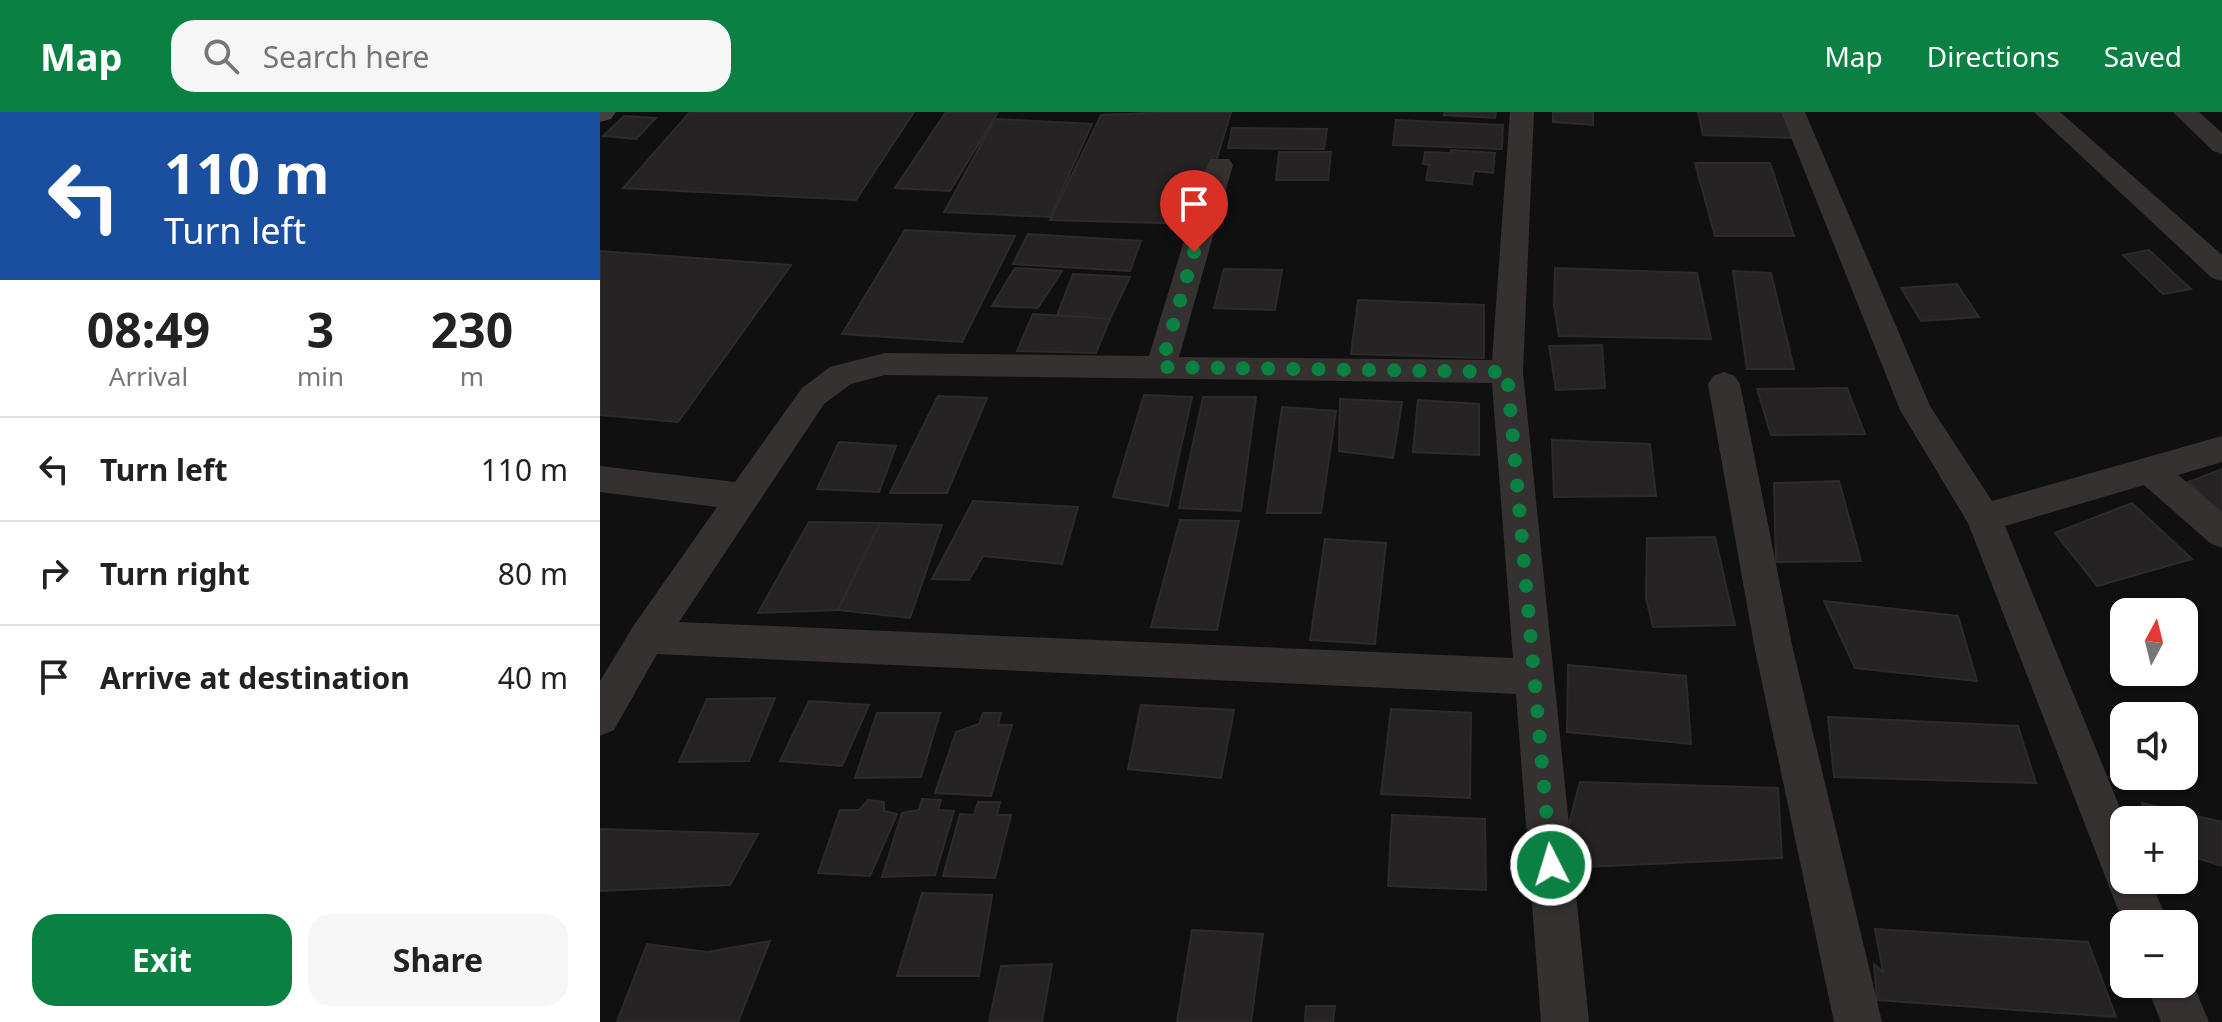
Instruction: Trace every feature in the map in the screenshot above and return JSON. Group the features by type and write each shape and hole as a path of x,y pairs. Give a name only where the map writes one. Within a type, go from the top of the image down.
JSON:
{"street":[{"path":"1522,112 1507,372 1565,1022"},
{"path":"1793,112 1916,410 1984,518 2110,835"},
{"path":"2046,112 2222,271"},
{"path":"2185,112 2222,146"},
{"path":"1161,367 1220,165"},
{"path":"600,717 647,637 741,496 813,396 841,375 885,364 1507,372"},
{"path":"1724,384 1773,645 1858,1022"},
{"path":"1984,518 2222,449"},
{"path":"2150,470 2222,533"},
{"path":"600,479 741,496"},
{"path":"647,637 1535,677"},
{"path":"2175,998 2185,1022"}],"building":[{"path":"690,112 914,112 856,200 623,188"},
{"path":"946,112 998,112 950,191 895,188"},
{"path":"1231,112 1197,224 1050,220 1101,115"},
{"path":"1445,112 1496,112 1495,118 1444,115"},
{"path":"1553,112 1593,112 1593,125 1553,122"},
{"path":"1698,112 1785,112 1792,138 1703,135"},
{"path":"624,116 656,118 636,139 603,136"},
{"path":"995,119 1092,124 1050,217 944,212"},
{"path":"1396,120 1503,125 1502,149 1393,145"},
{"path":"1232,128 1327,129 1324,149 1228,148"},
{"path":"1451,150 1495,153 1493,173 1474,171 1472,184 1426,180 1429,165 1423,164 1425,152 1451,153"},
{"path":"1279,152 1331,152 1328,180 1276,180"},
{"path":"1695,163 1770,163 1794,236 1715,236"},
{"path":"905,230 1015,236 962,342 842,334"},
{"path":"1028,234 1141,241 1130,271 1013,264"},
{"path":"2149,250 2191,289 2163,294 2123,255"},
{"path":"600,251 791,265 678,422 600,415"},
{"path":"1015,268 1062,271 1038,308 992,306"},
{"path":"1555,268 1697,273 1711,339 1559,336 1554,305"},
{"path":"1224,269 1282,270 1275,310 1214,308"},
{"path":"1733,271 1771,273 1794,369 1747,369"},
{"path":"1073,274 1130,277 1110,319 1057,315"},
{"path":"1957,284 1979,317 1921,321 1901,288"},
{"path":"1358,300 1484,305 1484,358 1351,354"},
{"path":"1033,314 1110,319 1096,353 1017,351"},
{"path":"1602,345 1605,388 1556,390 1549,346"},
{"path":"1847,388 1865,434 1771,435 1757,389"},
{"path":"1144,395 1192,397 1168,506 1113,497"},
{"path":"938,396 987,398 947,493 890,493"},
{"path":"1203,397 1256,397 1241,511 1179,508"},
{"path":"1340,399 1402,402 1393,458 1339,451"},
{"path":"1418,400 1479,404 1479,455 1413,452"},
{"path":"1282,407 1336,411 1321,513 1267,513"},
{"path":"1552,440 1650,444 1656,496 1554,497"},
{"path":"839,442 896,446 879,492 817,489"},
{"path":"2222,469 2222,514 2188,482"},
{"path":"1839,481 1861,561 1776,562 1774,483"},
{"path":"973,501 1078,507 1062,564 983,556 969,580 932,579"},
{"path":"2132,503 2192,559 2097,586 2055,533"},
{"path":"1180,520 1239,521 1217,630 1151,627"},
{"path":"809,522 880,523 838,610 758,613"},
{"path":"880,523 942,525 910,618 838,610"},
{"path":"1715,537 1735,625 1653,627 1646,598 1647,538"},
{"path":"1325,539 1386,543 1375,644 1310,640"},
{"path":"1824,601 1958,616 1977,681 1855,668"},
{"path":"1568,665 1686,676 1691,744 1567,732"},
{"path":"775,698 749,761 679,762 707,699"},
{"path":"809,701 869,705 842,766 780,761"},
{"path":"1141,705 1234,710 1221,778 1128,769"},
{"path":"1391,709 1471,713 1470,798 1381,794"},
{"path":"877,713 940,713 921,777 855,778"},
{"path":"983,713 1001,713 998,725 1012,725 991,796 935,793 956,732 979,724"},
{"path":"1828,717 2018,726 2036,783 1834,777"},
{"path":"1580,782 1778,788 1782,858 1565,868 1570,820"},
{"path":"922,799 941,800 938,810 954,811 935,875 882,877 902,813 919,810"},
{"path":"868,800 884,802 884,811 897,814 870,876 818,873 840,810 859,810"},
{"path":"978,802 1000,802 997,815 1011,815 995,878 943,876 960,814 974,815"},
{"path":"1392,815 1485,819 1486,890 1388,886"},
{"path":"2198,816 2222,822 2222,866 2198,858"},
{"path":"600,829 758,834 730,885 600,891"},
{"path":"922,893 992,895 979,976 897,976"},
{"path":"1875,929 2088,942 2116,1017 1877,1000 1874,964 1883,972"},
{"path":"1192,930 1263,934 1251,1022 1177,1022"},
{"path":"770,941 738,1022 617,1022 647,944 707,952"},
{"path":"1052,964 1042,1022 989,1022 1001,966"},
{"path":"1306,1006 1335,1006 1333,1022 1305,1022"}],"route":[{"path":"1194,252 1161,367 1507,372 1551,865"}]}
